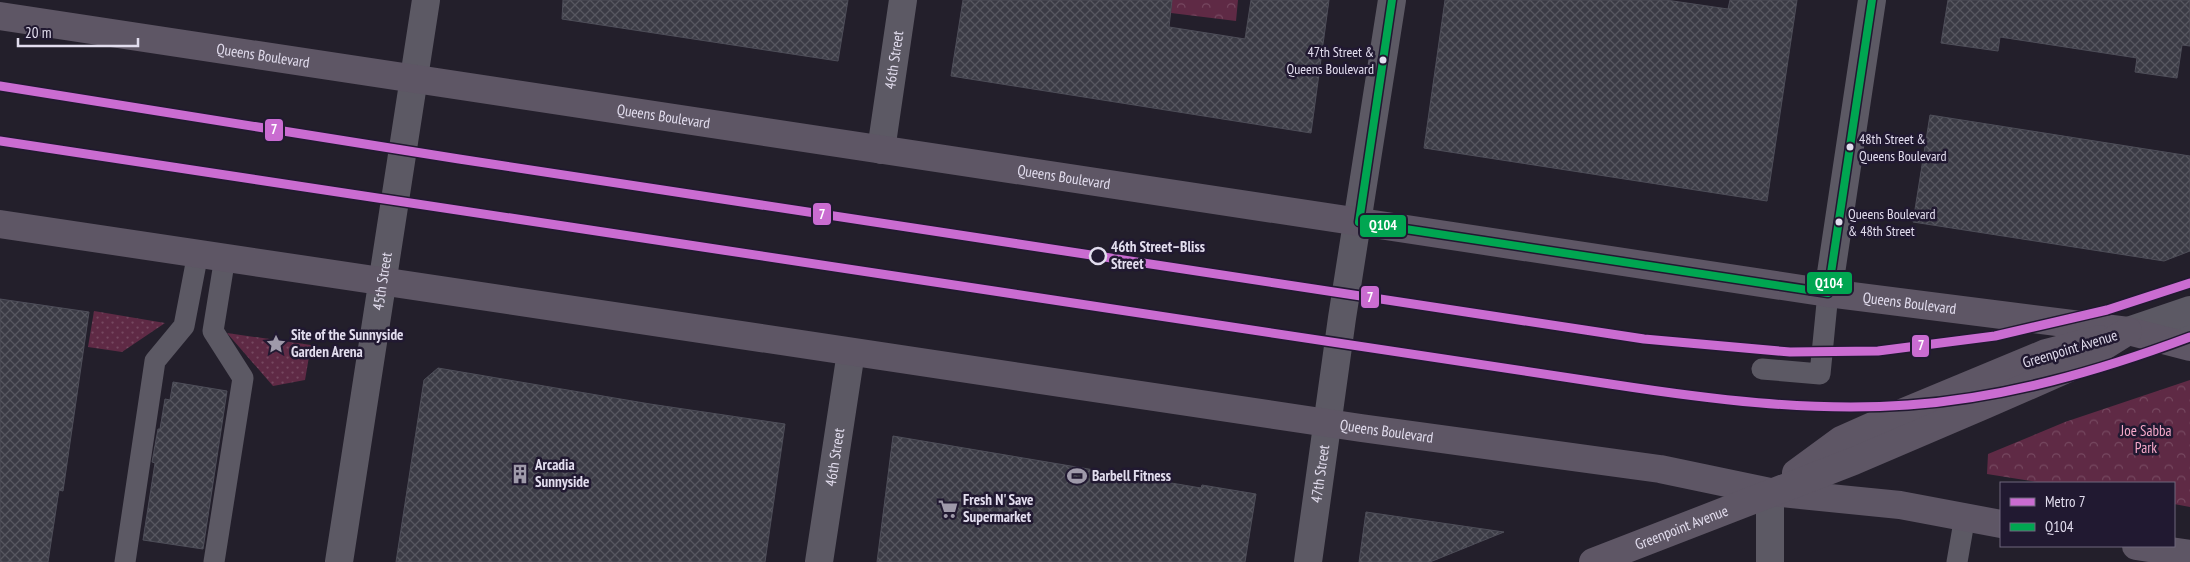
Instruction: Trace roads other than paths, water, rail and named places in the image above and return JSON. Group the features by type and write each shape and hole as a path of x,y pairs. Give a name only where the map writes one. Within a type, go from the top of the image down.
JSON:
{"main road":[{"name":"Queens Boulevard","path":"0,16 1828,293 2128,331 2190,347"},
{"name":"Queens Boulevard","path":"0,224 851,352 1660,469 1770,492 1900,505 2000,524"},
{"name":"Greenpoint Avenue","path":"1593,562 1854,461 2067,370 2128,331"},
{"path":"2143,547 2190,554"}],"street":[{"name":"45th Street","path":"339,562 426,0"},
{"name":"46th Street","path":"881,150 903,0"},
{"name":"47th Street","path":"1308,562 1342,318 1392,0"},
{"path":"1828,293 1872,0"},
{"path":"2128,331 2190,310"},
{"name":"Queens Boulevard","path":"2128,331 2190,331"},
{"name":"46th Street","path":"819,562 851,352"},
{"path":"1770,492 1770,562"}],"lane":[{"path":"125,562 154,361 184,326 198,253"},
{"path":"214,562 243,378 214,331 225,257"},
{"path":"1762,369 1820,374 1828,293"},
{"path":"1957,562 1965,516"}],"metro line":[{"name":"7","path":"0,86 459,159 1644,339 1790,352 1878,351 1995,336 2107,310 2190,283"},
{"name":"7","path":"0,141 1647,389 1758,403 1871,407 1908,405 1980,396 2086,372 2190,337"}],"place":[{"name":"47th Street & Queens Boulevard","path":"1383,60"},
{"name":"48th Street & Queens Boulevard","path":"1850,147"},
{"name":"Queens Boulevard & 48th Street","path":"1839,222"},
{"name":"46th Street–Bliss Street","path":"1098,256"},
{"name":"Site of the Sunnyside Garden Arena","path":"276,344"},
{"name":"Arcadia Sunnyside","path":"520,474"},
{"name":"Barbell Fitness","path":"1077,476"},
{"name":"Fresh N' Save Supermarket","path":"948,509"}],"park label":[{"name":"Joe Sabba Park","path":"2146,440"}]}
